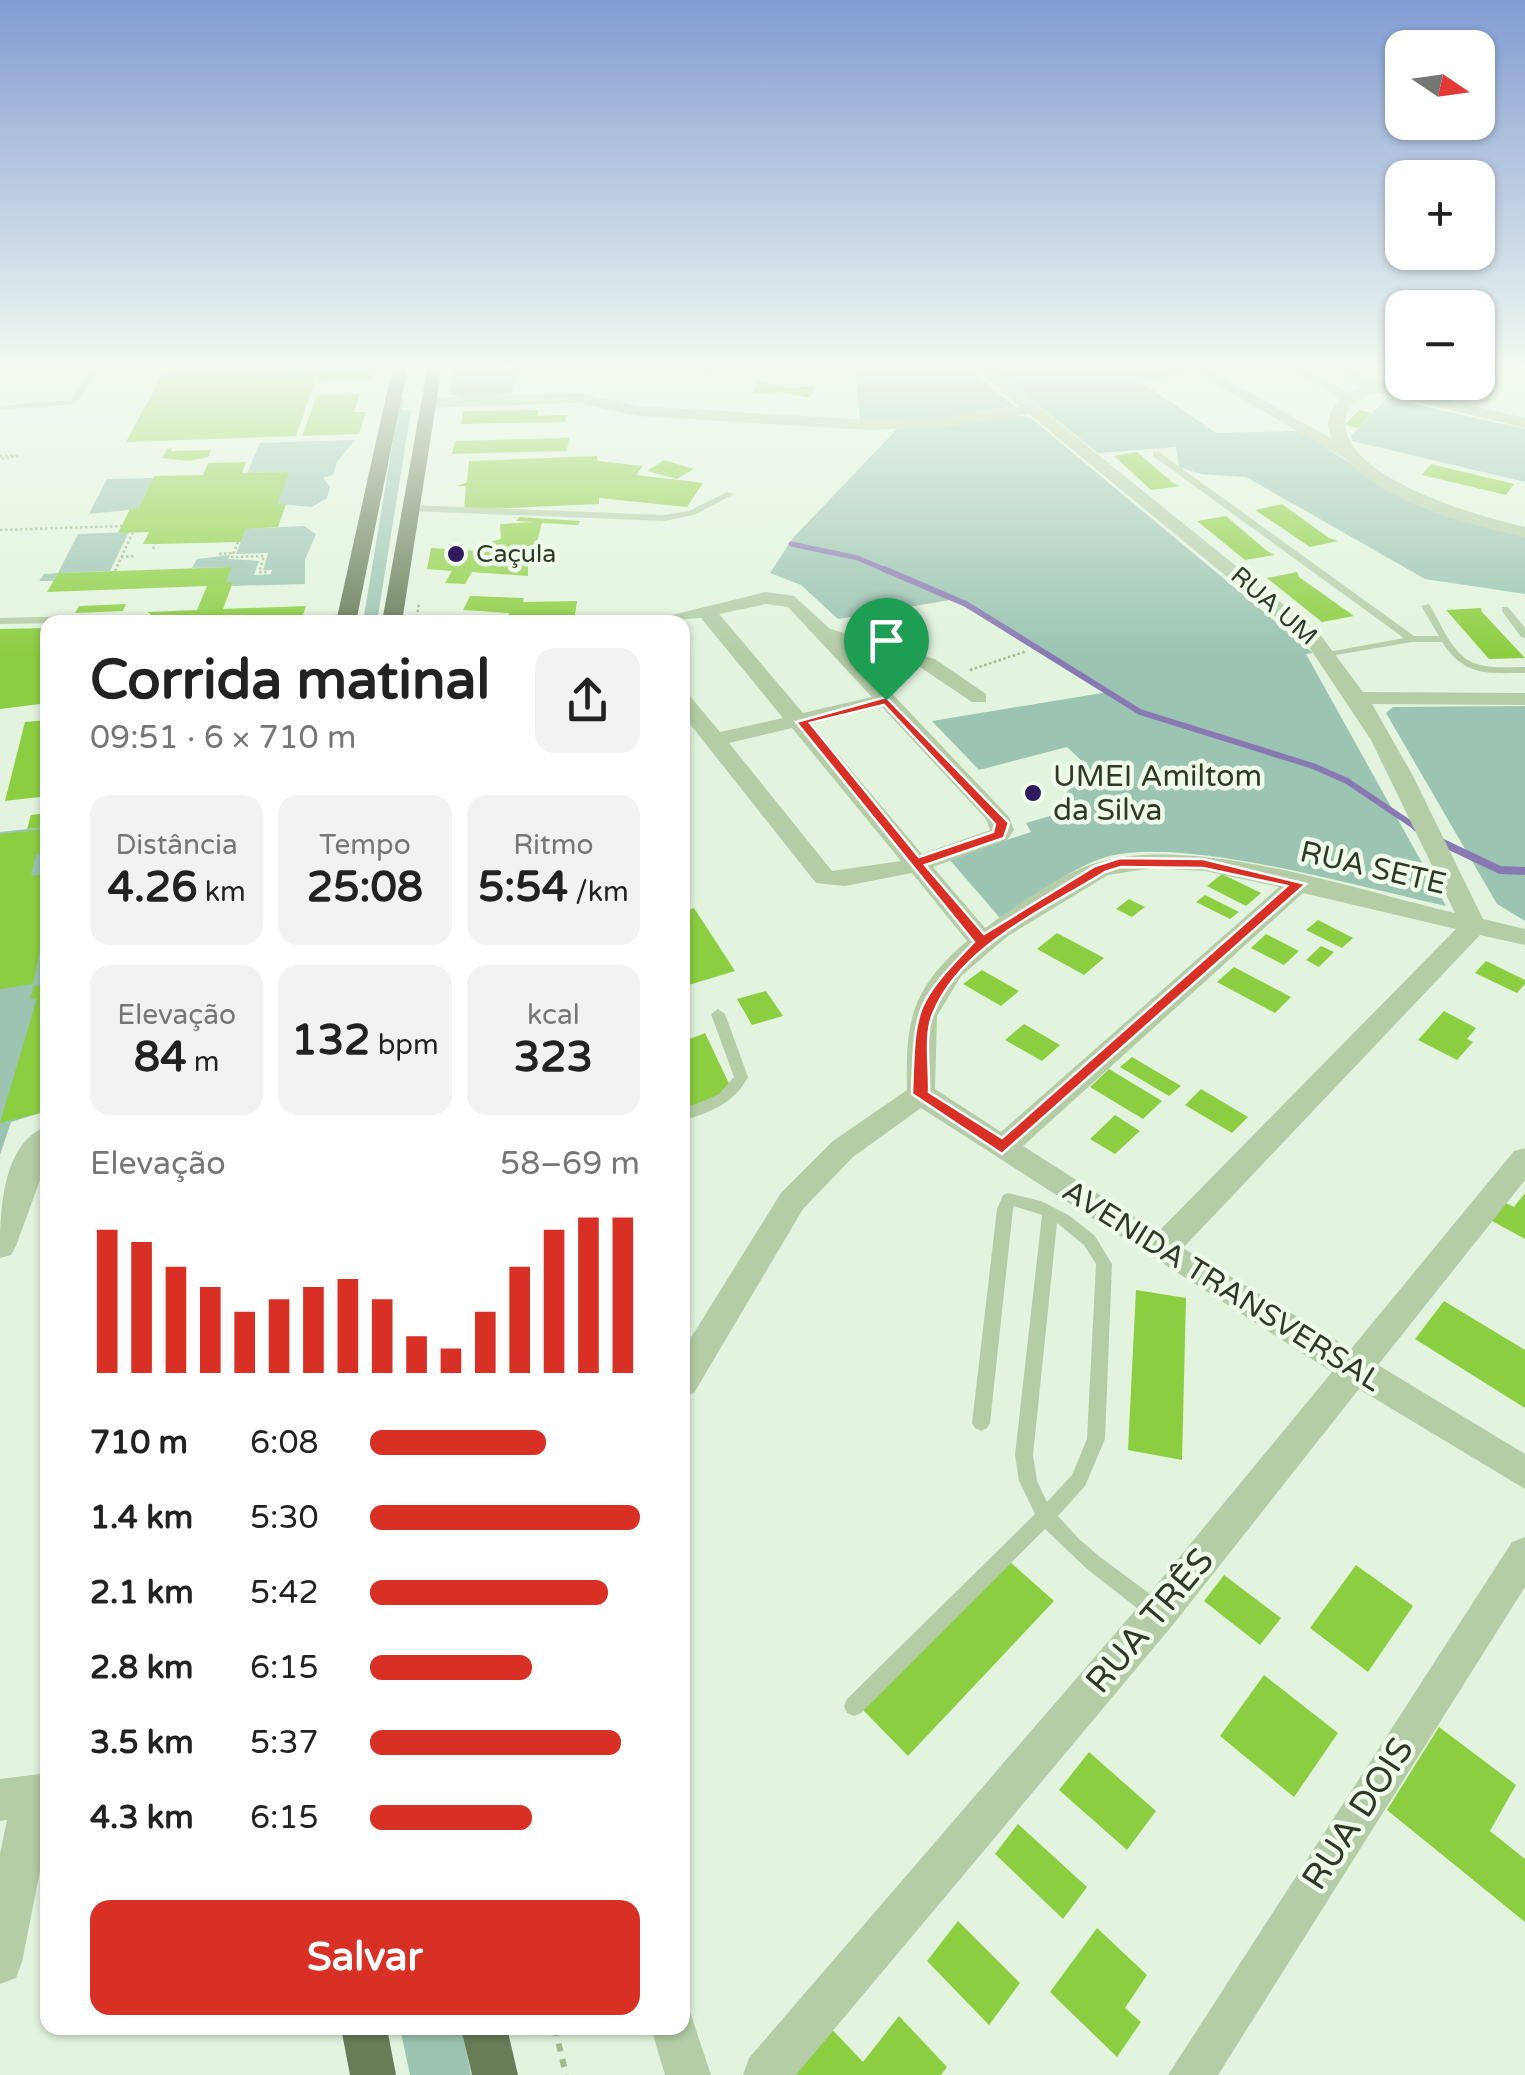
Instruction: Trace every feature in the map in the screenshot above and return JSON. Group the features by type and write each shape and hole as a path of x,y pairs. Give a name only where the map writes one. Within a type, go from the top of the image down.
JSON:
{"main road":[{"path":"347,615 379,462"},
{"path":"393,615 419,462"},
{"path":"365,2035 374,2075"},
{"path":"486,2035 495,2075"}],"street":[{"name":"RUA UM","path":"1098,462 1290,616 1328,655 1359,698 1474,926"},
{"path":"1362,462 1406,492 1455,512 1525,532"},
{"path":"690,615 766,598 794,602 1002,823 999,835 916,863 845,880 818,874 690,709"},
{"path":"708,612 982,942"},
{"path":"828,634 928,661 956,675 979,698"},
{"path":"1359,698 1525,699"},
{"path":"715,740 886,700"},
{"name":"RUA SETE","path":"921,1094 923,1017 940,987 982,942 1100,869 1120,863 1203,863 1525,937"},
{"path":"1002,1148 1298,884"},
{"path":"1162,1250 1474,926"},
{"path":"690,1370 792,1200 843,1149 921,1094"},
{"name":"AVENIDA TRANSVERSAL","path":"921,1094 1162,1250 1525,1473"},
{"path":"0,1246 40,1147"},
{"name":"RUA TRÊS","path":"766,2075 1158,1613 1525,1159"},
{"name":"RUA DOIS","path":"1191,2075 1525,1554"},
{"path":"0,1962 27,1797"},
{"path":"676,2035 688,2075"}],"lane":[{"path":"1167,462 1412,639"},
{"path":"411,508 664,518 692,513 730,494"},
{"path":"1426,606 1469,668 1525,670"},
{"path":"1505,609 1525,634"},
{"path":"0,621 40,620"},
{"path":"1328,655 1412,639 1446,639"},
{"path":"690,1113 726,1099 740,1078 718,1014"},
{"path":"854,1706 1043,1519 1078,1480 1096,1439 1106,1276 1096,1245 1050,1213 1019,1200 1008,1200 1005,1209 982,1423"},
{"path":"1050,1213 1024,1455 1028,1491 1043,1519 1158,1613"}],"path":[{"path":"0,530 122,526"},
{"path":"115,571 133,532"},
{"path":"238,542 232,557 264,556 259,572 268,572"},
{"path":"219,554 234,553"},
{"path":"121,557 136,556"},
{"path":"956,675 1027,651"},
{"path":"557,2035 566,2075"}],"green space":[{"path":"252,462 337,462 333,475 323,478 330,487 327,498 312,507 278,504 288,472 247,473"},
{"path":"389,462 403,462 378,615 364,615"},
{"path":"866,462 1084,462 1313,653 1306,654 1446,906 1273,866 1180,853 1139,852 1092,862 1000,918 949,859 1031,832 1026,823 1050,816 1086,765 1067,747 979,770 932,721 1108,692 956,599 838,619 801,585 770,573 793,538"},
{"path":"1178,462 1348,462 1378,481 1525,536 1525,594 1425,579 1246,477 1201,474 1179,467"},
{"path":"1440,462 1525,462 1525,482"},
{"path":"153,478 138,509 89,514 107,479"},
{"path":"304,526 316,534 305,560 305,584 232,586 233,582 226,582 231,567 192,568 197,559 230,555 229,559 259,561 254,575 271,574 272,570 263,570 268,553 236,554 246,529"},
{"path":"129,532 110,571 58,573 78,534"},
{"path":"58,573 53,581 39,581 44,574"},
{"path":"1525,706 1525,921 1497,904 1386,713 1393,707"},
{"path":"40,828 40,1113 11,1122 0,1155 0,832"},
{"path":"401,2035 463,2035 471,2075 410,2075"}],"building":[{"path":"246,462 242,473 289,472 278,504 286,504 278,527 246,529 241,542 143,544 149,532 118,533 130,509 138,509 154,476 203,475 208,463"},
{"path":"469,462 606,462 643,466 636,475 703,483 687,507 599,498 599,504 464,510 466,486 457,486 467,482"},
{"path":"661,462 694,469 677,479 647,471"},
{"path":"1120,462 1148,462 1180,486 1151,490"},
{"path":"1431,464 1514,484 1506,495 1422,475"},
{"path":"1282,504 1338,541 1310,547 1255,510"},
{"path":"1226,516 1275,555 1245,560 1197,521"},
{"path":"519,517 580,521 578,525 542,523 534,554 528,554 528,576 472,572 465,584 445,583 452,571 427,569 431,548 478,551 481,544 501,539 500,524 533,522 516,521"},
{"path":"232,567 226,582 233,582 223,609 306,606 303,615 151,615 148,612 197,610 207,586 47,592 58,573"},
{"path":"1297,572 1354,616 1322,622 1267,578"},
{"path":"470,596 524,598 523,602 577,601 575,615 463,610"},
{"path":"126,604 123,611 75,613 79,606"},
{"path":"1481,608 1525,658 1489,659 1446,610"},
{"path":"40,628 40,704 0,709 0,629"},
{"path":"40,721 40,797 5,801 25,722"},
{"path":"40,814 40,828 27,829 31,815"},
{"path":"40,830 40,854 36,854 31,876 40,875 40,951 33,984 0,989 0,834"},
{"path":"1222,874 1261,893 1246,906 1207,886"},
{"path":"1205,895 1239,912 1230,919 1196,902"},
{"path":"1129,899 1145,907 1132,917 1116,909"},
{"path":"694,908 735,971 690,985 690,909"},
{"path":"1318,920 1353,938 1342,948 1306,930"},
{"path":"1057,933 1104,958 1084,975 1037,949"},
{"path":"1266,934 1299,951 1284,965 1251,948"},
{"path":"1321,946 1334,952 1319,967 1306,960"},
{"path":"1486,961 1525,980 1525,984 1517,993 1475,973"},
{"path":"1234,967 1291,997 1275,1013 1217,982"},
{"path":"982,970 1019,991 1001,1006 963,984"},
{"path":"34,986 40,986 40,1113 0,1123 37,998 30,999"},
{"path":"766,991 783,1016 752,1025 737,999"},
{"path":"1444,1011 1476,1028 1467,1039 1473,1042 1457,1060 1418,1040"},
{"path":"1024,1024 1060,1045 1042,1061 1005,1040"},
{"path":"705,1033 733,1092 690,1106 690,1039"},
{"path":"1132,1057 1181,1086 1169,1096 1120,1067"},
{"path":"1109,1069 1162,1101 1143,1119 1090,1087"},
{"path":"1201,1089 1248,1117 1232,1133 1185,1105"},
{"path":"1115,1115 1140,1131 1115,1154 1090,1139"},
{"path":"1525,1193 1525,1239 1492,1221 1506,1203 1514,1207"},
{"path":"1136,1290 1186,1298 1182,1460 1128,1450"},
{"path":"1444,1301 1525,1350 1525,1408 1415,1339"},
{"path":"1009,1561 1054,1601 908,1756 863,1710"},
{"path":"1356,1565 1413,1606 1368,1672 1310,1628"},
{"path":"1224,1575 1281,1618 1260,1645 1204,1601"},
{"path":"1264,1675 1338,1733 1294,1797 1220,1736"},
{"path":"1439,1727 1516,1785 1490,1831 1525,1859 1525,1922 1387,1810"},
{"path":"1089,1752 1156,1811 1127,1850 1059,1790"},
{"path":"1018,1824 1087,1887 1063,1919 995,1854"},
{"path":"958,1921 1020,1983 989,2025 927,1961"},
{"path":"1097,1928 1147,1975 1125,2008 1141,2022 1117,2057 1050,1992"},
{"path":"899,2016 947,2067 941,2075 783,2075 825,2022 863,2062"}],"waterway":[{"path":"791,544 858,558 890,572"},
{"path":"884,569 966,604 1140,712 1313,766 1347,781 1420,830 1416,827"},
{"path":"1441,842 1500,870 1525,871"}],"place":[{"name":"Caçula","path":"456,554"},
{"name":"UMEI Amiltom da Silva","path":"1033,793"}],"route":[{"path":"886,700 802,722 916,863 982,942 940,987 923,1017 921,1094 1002,1148 1298,884 1203,863 1120,863 1100,869 982,942 916,863 999,835 1002,823 886,700"}]}
